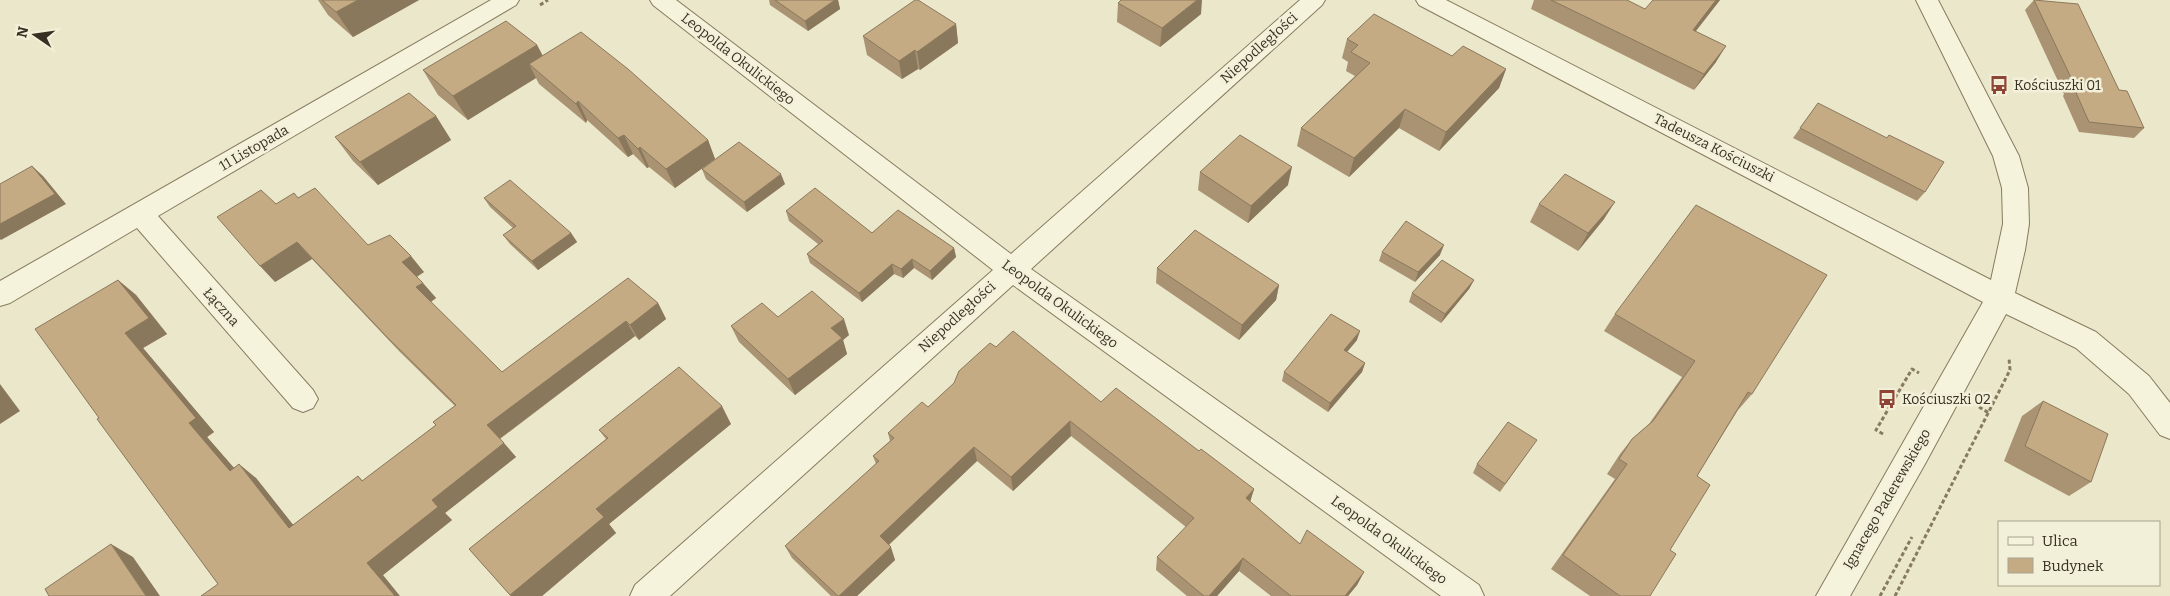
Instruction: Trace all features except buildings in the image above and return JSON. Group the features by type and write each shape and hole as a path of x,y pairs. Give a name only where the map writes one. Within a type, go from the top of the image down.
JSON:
{"street":[{"name":"11 Listopada","path":"0,295 508,0"},
{"name":"Leopolda Okulickiego","path":"661,0 1010,269 1468,596"},
{"name":"Niepodległości","path":"646,596 1010,269 1314,0"},
{"name":"Tadeusza Kościuszki","path":"1427,0 1889,238 2000,298 2086,340 2139,385 2170,426"},
{"name":"Ignacego Paderewskiego","path":"1832,596 1914,454 2000,298 2012,250 2016,224 2015,188 2006,156 1931,8"},
{"name":"Łączna","path":"140,214 303,399"}],"path":[{"path":"1895,596 2010,370 2008,355"}],"place":[{"name":"Kościuszki 01","path":"1999,85"},
{"name":"Kościuszki 02","path":"1887,399"}]}
